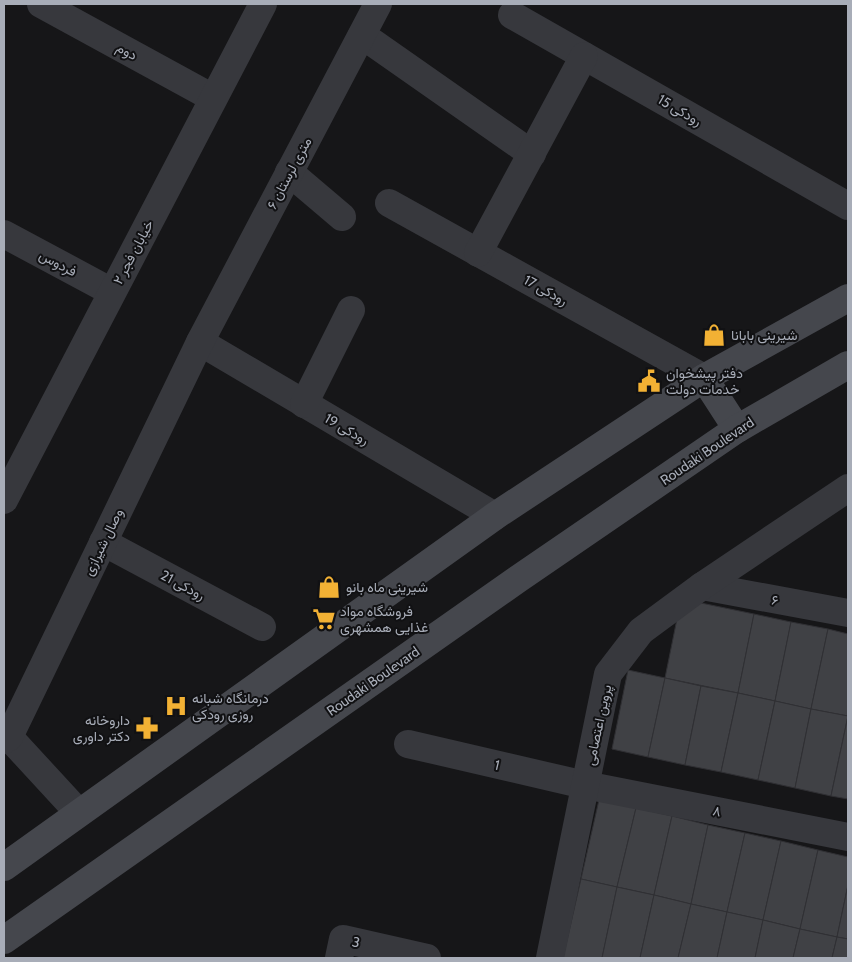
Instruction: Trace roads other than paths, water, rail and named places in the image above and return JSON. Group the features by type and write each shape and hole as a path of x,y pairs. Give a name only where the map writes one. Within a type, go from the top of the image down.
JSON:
{"main road":[{"path":"4,867 495,516 704,378 848,298"},
{"name":"Roudaki Boulevard","path":"4,940 526,574 737,429 848,365"},
{"path":"704,378 737,429"}],"street":[{"name":"دوم","path":"41,4 214,98"},
{"name":"خیابان فجر ۲","path":"5,493 263,4"},
{"name":"۶ متری لرستان","path":"200,342 378,4"},
{"name":"رودکی 15","path":"512,14 848,206"},
{"path":"362,35 532,154"},
{"path":"478,253 584,56"},
{"path":"290,172 342,217"},
{"name":"رودکی 17","path":"389,202 704,378"},
{"name":"فردوس","path":"4,234 112,292"},
{"path":"304,404 351,310"},
{"name":"رودکی 19","path":"200,342 495,516"},
{"name":"وصال شیرازی","path":"5,737 103,542 200,342"},
{"name":"پروین اعتصامی","path":"550,958 608,674 641,631 702,586 848,488"},
{"name":"رودکی 21","path":"103,542 262,627"},
{"name":"۶","path":"702,586 848,613"},
{"path":"5,737 79,813"},
{"name":"1","path":"408,744 585,785"},
{"name":"۸","path":"585,785 848,837"},
{"name":"3","path":"341,948 427,958"}],"place":[{"name":"شیرینی بابانا","path":"714,335"},
{"name":"دفتر پیشخوان خدمات دولت","path":"649,381"},
{"name":"شیرینی ماه بانو","path":"329,587"},
{"name":"فروشگاه مواد غذایی همشهری","path":"324,619"},
{"name":"درمانگاه شبانه روزی رودکی","path":"176,706"},
{"name":"داروخانه دکتر داوری","path":"147,728"}]}
